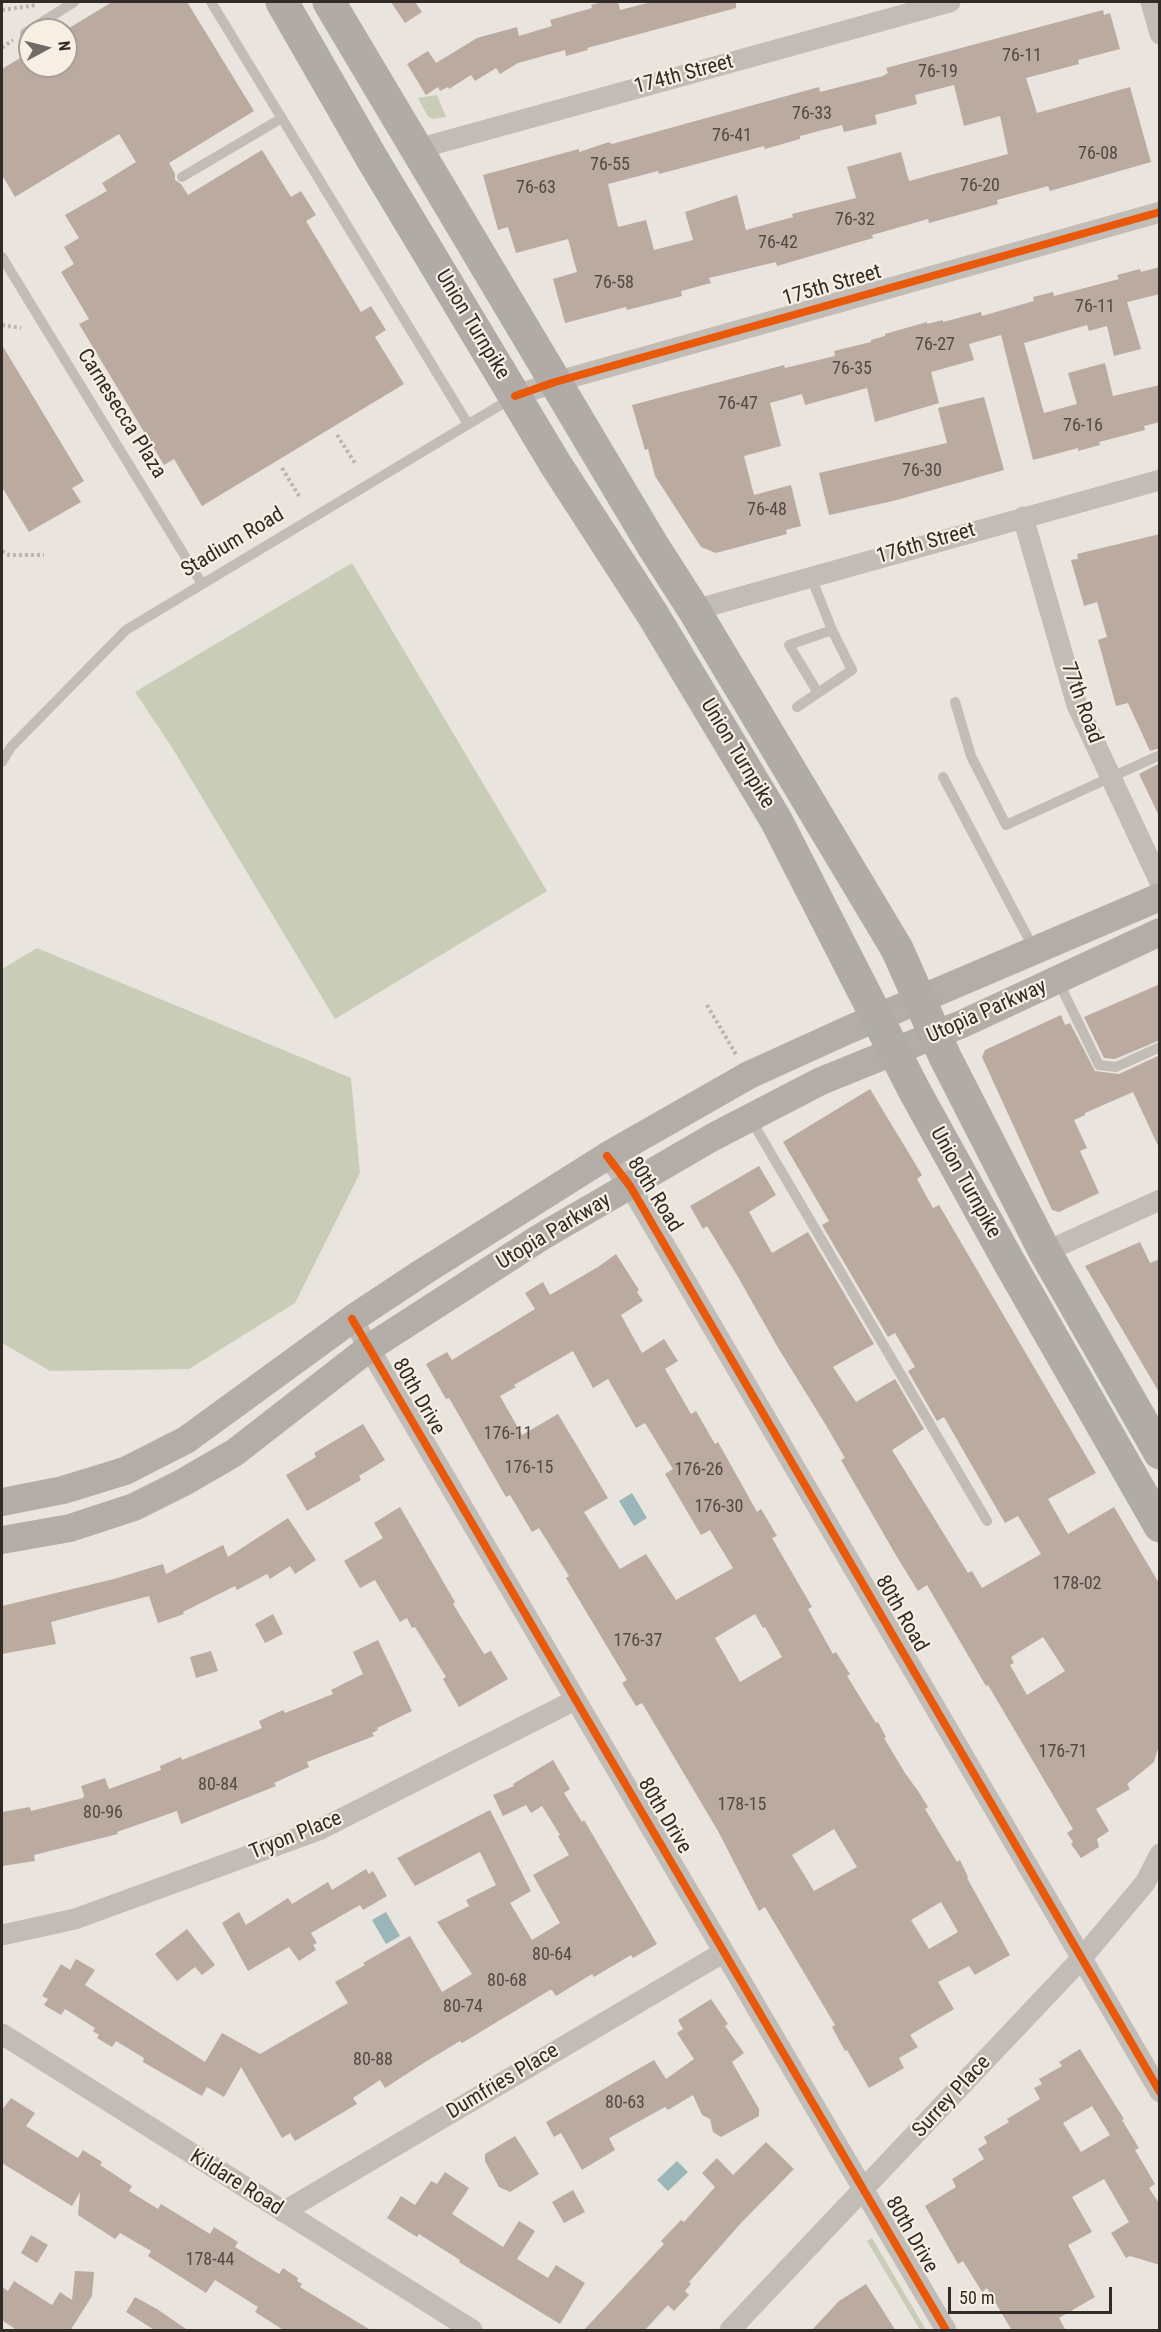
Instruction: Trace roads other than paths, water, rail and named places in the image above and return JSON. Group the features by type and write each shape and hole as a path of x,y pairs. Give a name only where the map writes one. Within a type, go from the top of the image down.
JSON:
{"main road":[{"name":"Union Turnpike","path":"282,2 374,162 556,465 653,615 770,809 876,1018 1009,1262 1160,1526"},
{"name":"Union Turnpike","path":"330,2 652,546 694,610 897,949 935,1035 1045,1252 1160,1453"},
{"name":"Utopia Parkway","path":"2,1502 63,1490 125,1471 186,1440 352,1319 607,1156 749,1075 876,1018 1160,897"},
{"name":"Utopia Parkway","path":"2,1540 70,1528 134,1507 182,1483 234,1453 369,1348 541,1237 750,1118 821,1081 935,1035 1160,932"}],"street":[{"name":"174th Street","path":"417,149 950,2"},
{"path":"1151,2 1160,34"},
{"name":"175th Street","path":"515,396 555,382 1160,212"},
{"name":"176th Street","path":"694,610 1160,480"},
{"name":"77th Road","path":"1023,517 1077,705 1160,882"},
{"name":"80th Road","path":"607,1156 630,1186 1160,2092"},
{"path":"1045,1252 1160,1200"},
{"name":"80th Drive","path":"352,1319 946,2331"},
{"name":"Tryon Place","path":"2,1935 75,1918 319,1830 575,1700"},
{"name":"Surrey Place","path":"730,2331 1081,1959 1145,1883 1160,1854"},
{"name":"Dumfries Place","path":"283,2212 724,1952"},
{"name":"Kildare Road","path":"2,2034 472,2331"}],"lane":[{"path":"49,18 74,2"},
{"path":"211,2 468,424"},
{"path":"182,177 282,118"},
{"name":"Carnesecca Plaza","path":"3,262 202,584"},
{"name":"Stadium Road","path":"2,762 11,747 126,630 515,396"},
{"path":"797,707 852,670 832,630 811,577"},
{"path":"818,693 789,645 832,630"},
{"path":"955,702 971,756 1006,825 1160,755"},
{"path":"943,777 1035,950"},
{"path":"1058,980 1099,1065 1116,1067 1160,1047"},
{"path":"750,1118 987,1521"}],"water":[{"path":"632,1493 647,1518 634,1526 619,1501"},
{"path":"386,1912 400,1936 386,1944 372,1920"},
{"path":"677,2161 688,2172 668,2191 657,2180"}]}
